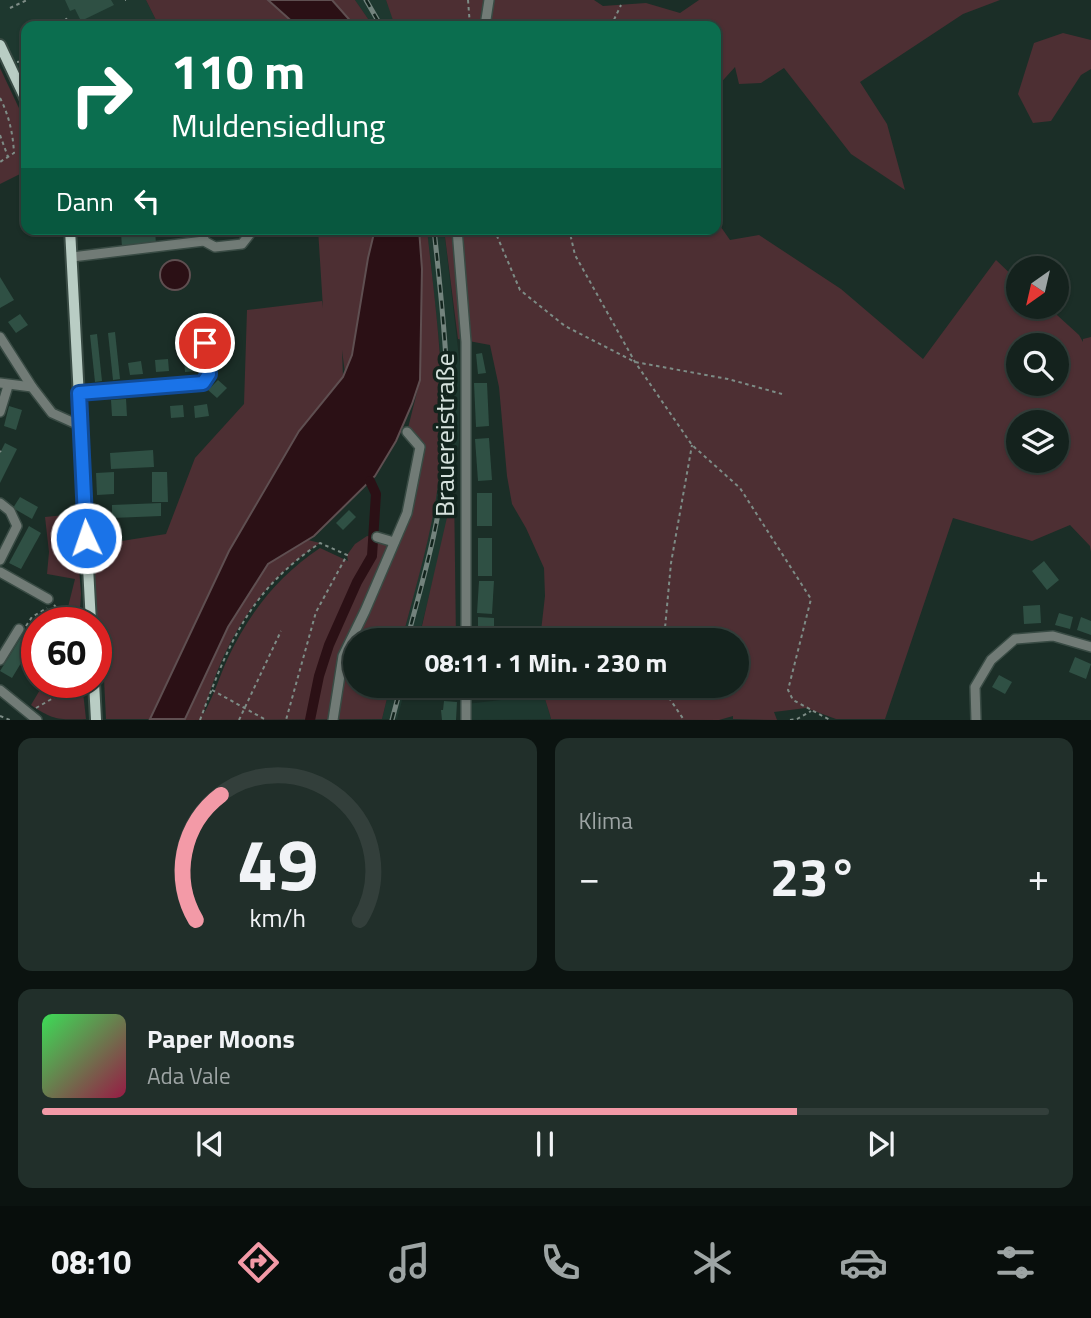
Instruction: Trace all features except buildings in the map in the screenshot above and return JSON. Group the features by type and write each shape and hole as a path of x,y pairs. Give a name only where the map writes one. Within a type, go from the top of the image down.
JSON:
{"main road":[{"path":"0,45 21,89"},
{"path":"70,235 90,607"},
{"path":"95,698 96,719"}],"street":[{"path":"486,21 489,0"},
{"path":"204,235 204,241"},
{"path":"72,257 204,241 215,247 242,244 250,235"},
{"name":"Brauereistraße","path":"457,235 466,342 466,628"},
{"path":"0,337 52,413 80,426"},
{"path":"79,393 203,383 209,374 205,343"},
{"path":"0,412 4,384 32,387"},
{"path":"333,719 342,656 407,513 420,446 407,432"},
{"path":"0,503 10,511 17,526 0,560"},
{"path":"377,537 394,542"},
{"path":"0,572 48,599"},
{"path":"0,660 19,629"},
{"path":"976,719 975,687 991,660 1015,639 1053,636 1091,648"},
{"path":"0,690 37,719"},
{"path":"466,698 466,719"}],"path":[{"path":"10,8 27,0"},
{"path":"468,0 470,21"},
{"path":"613,21 621,5"},
{"path":"0,98 6,110 15,153 0,162"},
{"path":"0,135 8,157"},
{"path":"497,235 520,290 565,326 635,362 727,379 782,394"},
{"path":"570,235 575,255 635,362 692,445 740,488 811,599 788,690 793,700 830,719"},
{"path":"665,628 671,563 692,445"},
{"path":"200,719 242,621 258,597 299,557 320,544 347,555 316,612 286,719"},
{"path":"239,719 281,631"},
{"path":"211,690 266,719"},
{"path":"29,712 53,698"},
{"path":"669,698 684,719"},
{"path":"790,719 797,719 811,711"},
{"path":"0,716 10,719"}],"shaded area":[{"path":"0,0 146,0 156,21 21,21 21,79 0,42"},
{"path":"146,0 268,0 291,21 156,21"},
{"path":"268,0 332,0 351,21 291,21"},
{"path":"332,0 355,0 370,21 351,21"},
{"path":"355,0 386,0 394,21 370,21"},
{"path":"386,0 594,0 603,6 646,3 680,13 699,0 1000,0 963,14 860,82 887,124 905,190 851,154 784,68 761,83 739,84 735,67 721,82 721,21 393,21"},
{"path":"1063,33 1091,40 1091,69 1081,75 1051,121 1033,123 1018,94 1034,43"},
{"path":"0,68 21,112 21,174 0,184"},
{"path":"721,227 730,240 759,235 841,289 923,359 996,260 1006,270 1006,319 1061,319 1083,342 1083,339 1091,337 1091,552 1090,546 1070,525 1032,541 953,518 885,719 836,719 806,708 774,712 777,720 733,719 733,716 719,720 551,719 545,698 749,698 749,628 541,628 545,596 544,568 512,504 499,387 490,345 458,339 445,235 721,235"},
{"path":"318,235 374,235 356,339 345,373 342,350 343,377 299,431 229,551 150,719 106,719 105,698 112,698 112,607 94,607 90,546 166,534 195,458 244,404 247,310 322,301 323,308"},
{"path":"374,235 419,235 422,269 420,380 396,441 375,476 314,536 268,564 228,627 185,719 150,719 229,551 299,431 343,377 352,355"},
{"path":"419,235 428,235 442,389 441,453 431,524 405,628 343,628 343,698 387,698 382,719 185,720 228,627 268,564 308,540 320,543 278,577 245,618 220,664 203,715 245,627 266,597 290,571 320,548 348,561 347,555 355,544 367,536 394,542 407,513 420,447 407,432 420,380 422,269"},
{"path":"428,235 445,235 460,366 459,443 448,521 421,628 405,628 426,546 438,484 442,442 441,360"},
{"path":"175,260 186,264 190,275 186,286 175,290 164,286 160,275 164,264"},
{"path":"454,487 456,628 422,628"},
{"path":"75,514 80,607 68,607 75,579 47,574 49,552 45,517"},
{"path":"35,698 84,698 86,719 56,718 31,705"},
{"path":"387,698 403,698 397,719 382,719"},
{"path":"545,698 551,719 466,720 466,704"}],"waterway":[{"path":"310,720 329,645 357,582 372,556 376,494 370,481"}],"railway":[{"path":"366,0 378,21"},
{"path":"410,628 435,531 443,486 447,434 447,375 435,235"},
{"path":"392,720 398,698"}],"route":[{"path":"86,538 79,393 203,383 209,374 205,343"}]}
